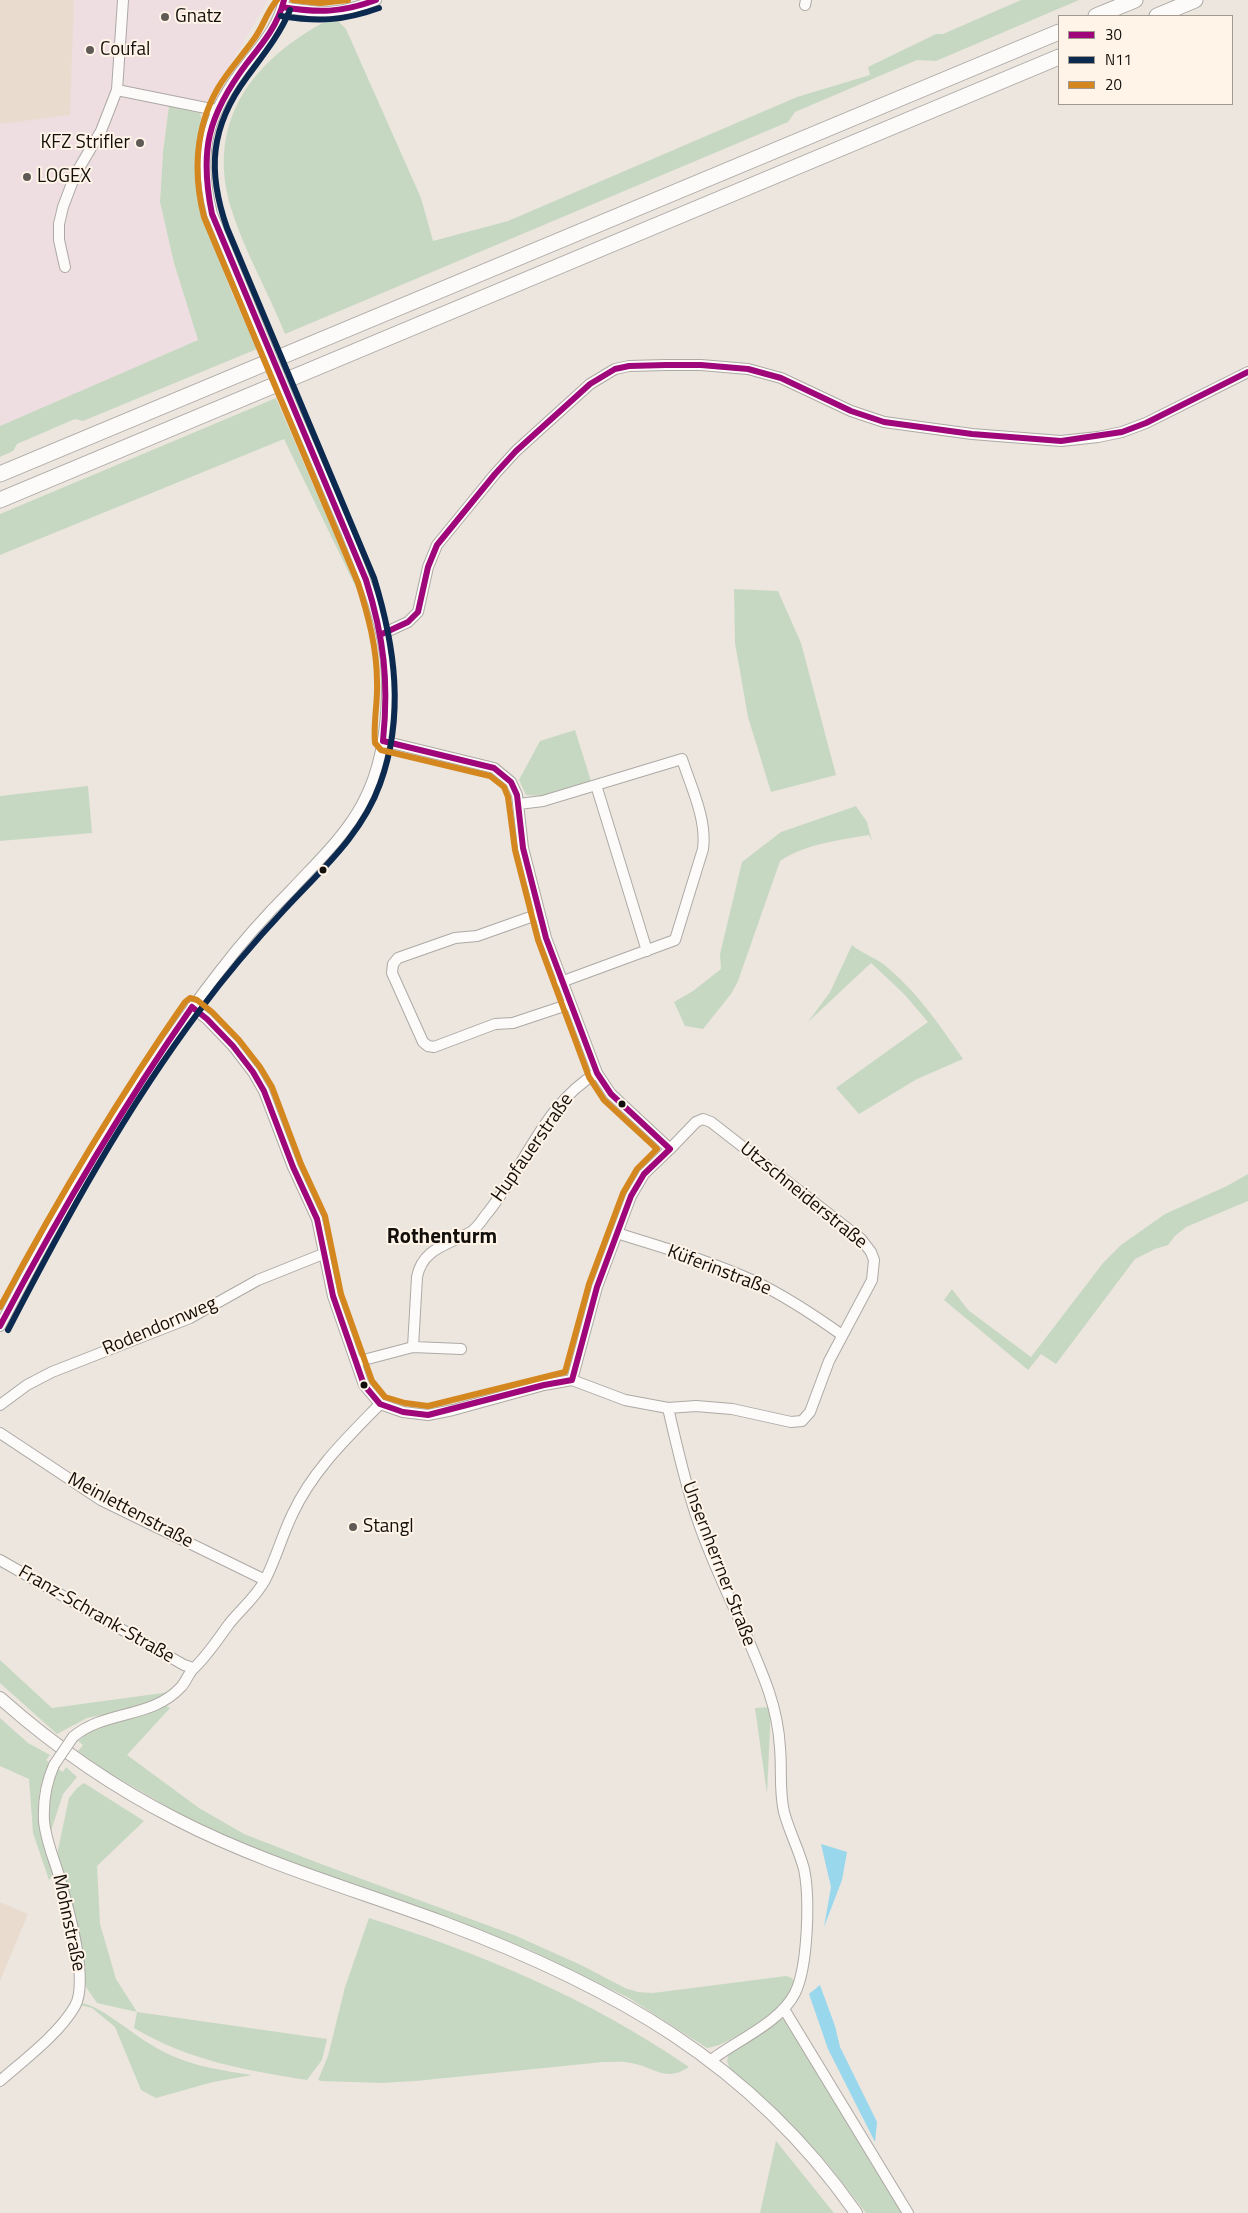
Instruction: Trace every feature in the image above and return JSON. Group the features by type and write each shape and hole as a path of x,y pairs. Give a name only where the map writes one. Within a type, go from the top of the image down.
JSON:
{"highway":[{"path":"1098,15 1135,0"},
{"path":"1159,15 1196,0"},
{"path":"0,474 1058,32"},
{"path":"0,500 1058,57"}],"main road":[{"path":"0,1698 27,1722 93,1772 177,1820 320,1880 441,1922 557,1968 631,2007 710,2061 758,2100 781,2122 826,2173 856,2213"}],"street":[{"path":"65,267 59,240 59,224 75,175 101,131 117,90 122,0"},
{"path":"0,1326 42,1248 142,1077 192,1007 246,940 332,846 354,819 372,782 383,741 387,677 382,634 366,580 212,214 205,180 206,148 216,110 235,78 269,36 283,4 326,13 350,10 376,0"},
{"path":"117,90 216,110"},
{"path":"382,634 408,622 418,612 428,567 437,545 495,474 516,451 579,394 603,375 615,370 629,366 666,365 748,368 781,378 851,411 884,422 980,435 1061,441 1098,437 1138,426 1248,372"},
{"path":"383,741 494,768 511,782 518,804 524,848 539,914 561,982 597,1073 611,1094 670,1149"},
{"path":"518,804 543,801 682,759 702,822 705,836 703,849 675,940 561,982"},
{"path":"596,785 647,951"},
{"path":"539,914 477,936 455,938 398,958 393,964 392,973 423,1042 428,1046 434,1046 494,1024 513,1023 570,1004"},
{"path":"192,1007 207,1019 233,1046 262,1087 274,1113 293,1166 317,1219 333,1296 364,1385 380,1404 403,1412 428,1415 544,1385 572,1380 625,1400 668,1408"},
{"name":"Hupfauerstraße","path":"413,1347 419,1268 424,1259 447,1242 471,1232 486,1215 564,1099 597,1073"},
{"name":"Utzschneiderstraße","path":"572,1380 597,1287 636,1185 696,1122 702,1119 711,1122 861,1239 871,1252 875,1270 868,1290 829,1361 810,1412 802,1420 791,1422 722,1408 696,1406 668,1408"},
{"name":"Küferinstraße","path":"617,1233 754,1281 794,1303 842,1335"},
{"name":"Rodendornweg","path":"0,1405 27,1385 52,1372 190,1318 258,1280 323,1254"},
{"path":"356,1362 413,1347 461,1349"},
{"path":"193,1668 200,1663 231,1622 253,1598 265,1580 293,1512 305,1492 339,1446 380,1404"},
{"name":"Unsernherrner Straße","path":"668,1408 686,1486 698,1522 769,1692 773,1706 780,1748 784,1812 798,1850 807,1887 802,1972 795,1992 784,2009"},
{"name":"Meinlettenstraße","path":"0,1434 101,1500 265,1580"},
{"name":"Franz-Schrank-Straße","path":"0,1560 184,1665 193,1668"},
{"name":"Mohnstraße","path":"0,2081 56,2029 70,2013 80,1995 78,1961 62,1884 44,1822 46,1788 54,1766 73,1737 83,1728 95,1723 139,1712 163,1701 182,1686 193,1668"},
{"path":"710,2061 784,2009 908,2213"}],"shaded area":[{"path":"0,0 268,0 209,101 200,113 169,106 163,152 160,202 174,263 198,340 0,426"},
{"path":"0,0 74,0 70,115 0,124"},
{"path":"0,1902 28,1914 0,1981"}],"green space":[{"path":"1021,0 1079,0 936,61 917,60 795,112 788,122 285,334 236,224 231,208 225,176 225,147 231,120 242,96 258,73 278,53 328,20 338,21 346,29 421,198 433,241 508,221 797,97 870,75 868,67 936,34 943,34"},
{"path":"169,106 200,113 202,119 195,172 200,208 232,293 257,349 83,421 75,419 17,444 13,451 0,457 0,426 198,340 174,263 160,202 163,152"},
{"path":"276,398 364,604 284,439 0,555 0,514"},
{"path":"734,589 778,591 801,643 836,775 771,792 748,717 735,643"},
{"path":"575,730 591,781 542,796 526,795 519,780 540,741"},
{"path":"88,786 92,833 0,841 0,796"},
{"path":"856,806 867,822 872,841 869,835 835,841 800,850 780,861 738,981 731,994 703,1029 685,1026 674,1002 693,991 721,969 720,954 742,862 781,832"},
{"path":"852,945 884,965 909,988 938,1023 963,1059 917,1079 859,1114 836,1088 928,1022 904,994 871,963 808,1022 830,992"},
{"path":"1248,1174 1248,1201 1186,1227 1168,1245 1135,1259 1056,1364 1041,1354 1028,1370 944,1300 952,1289 968,1310 1031,1357 1103,1263 1121,1245 1165,1214 1227,1186"},
{"path":"0,1660 52,1708 170,1692 135,1708 87,1718 57,1734 0,1683"},
{"path":"165,1705 170,1708 127,1755 199,1808 244,1834 514,1935 581,1965 625,1988 638,1992 653,1993 786,1976 794,1981 791,1989 783,2002 758,2023 736,2037 707,2048 629,1998 530,1950 462,1923 253,1849 204,1828 106,1771 78,1751 83,1745 78,1741 94,1728 148,1714"},
{"path":"771,1707 767,1794 755,1708"},
{"path":"0,1718 28,1743 50,1755 46,1760 50,1763 40,1791 39,1805 41,1832 53,1874 49,1880 33,1833 29,1779 0,1766"},
{"path":"66,1767 77,1777 63,1794 51,1831 50,1800 53,1784 58,1769 63,1772"},
{"path":"84,1783 144,1821 97,1866 100,1924 116,1979 137,2012 97,2003 86,1987 69,1900 56,1859 69,1798"},
{"path":"369,1918 454,1947 535,1980 613,2020 689,2067 681,2072 666,2074 631,2063 603,2062 416,2081 381,2083 318,2080 328,2056 345,1987"},
{"path":"81,2003 97,2009 116,2020 150,2044 174,2057 212,2068 252,2075 213,2082 156,2098 141,2090 115,2027 92,2008 80,2005"},
{"path":"137,2012 327,2039 322,2060 307,2080 239,2068 176,2049 134,2028"},
{"path":"781,2019 788,2020 902,2213 866,2213 827,2163 778,2112 730,2069 727,2061 729,2052"},
{"path":"776,2141 834,2213 760,2213"}],"water":[{"path":"821,1844 847,1852 842,1880 824,1927 831,1887"},
{"path":"820,1985 835,2026 840,2047 877,2122 875,2142 828,2049 809,1994"}],"transit line":[{"name":"20","path":"0,1307 65,1190 111,1114 185,1002 190,998 197,1000 212,1012 239,1040 260,1067 272,1087 301,1164 325,1216 341,1294 372,1381 385,1397 405,1403 428,1406 565,1372 589,1284 623,1193 637,1169 657,1149 604,1100 589,1077 538,940 515,850 508,797 504,787 490,776 381,750 375,743 377,669 374,644 358,583 204,217 200,201 198,151 210,103 222,82 257,34 277,0"},
{"name":"30","path":"284,0 274,26 234,82 215,117 207,152 208,191 212,214 366,580 377,621 384,660 385,719 383,741"},
{"name":"20","path":"293,0 320,3 348,0"},
{"name":"30","path":"282,7 329,11 340,10 376,0"},
{"name":"N11","path":"281,16 319,20 354,16 379,8"},
{"name":"N11","path":"8,1330 97,1166 146,1087 230,971 351,836 372,802 388,758 393,733 395,707 392,655 374,578 227,228 216,187 216,150 225,114 247,77 276,37 290,10"},
{"name":"30","path":"382,634 408,622 418,612 428,567 437,545 495,474 516,451 590,384 615,369 629,366 666,365 701,365 748,369 781,378 851,411 884,422 972,434 1061,441 1122,432 1146,423 1248,372"},
{"name":"30","path":"383,741 494,768 511,782 517,795 523,848 546,938 597,1073 611,1094 670,1149 644,1174 631,1196 597,1287 572,1380"},
{"name":"30","path":"192,1007 207,1019 233,1046 253,1072 264,1091 293,1167 317,1219 333,1296 364,1385 380,1404 403,1412 428,1415 544,1385 572,1380"},
{"name":"30","path":"0,1326 44,1244 115,1124 192,1007"}],"place":[{"name":"Gnatz","path":"165,17"},
{"name":"Coufal","path":"90,50"},
{"name":"KFZ Strifler","path":"140,143"},
{"name":"LOGEX","path":"27,177"},
{"name":"Stangl","path":"353,1527"}],"district":[{"name":"Rothenturm","path":"442,1238"}]}
